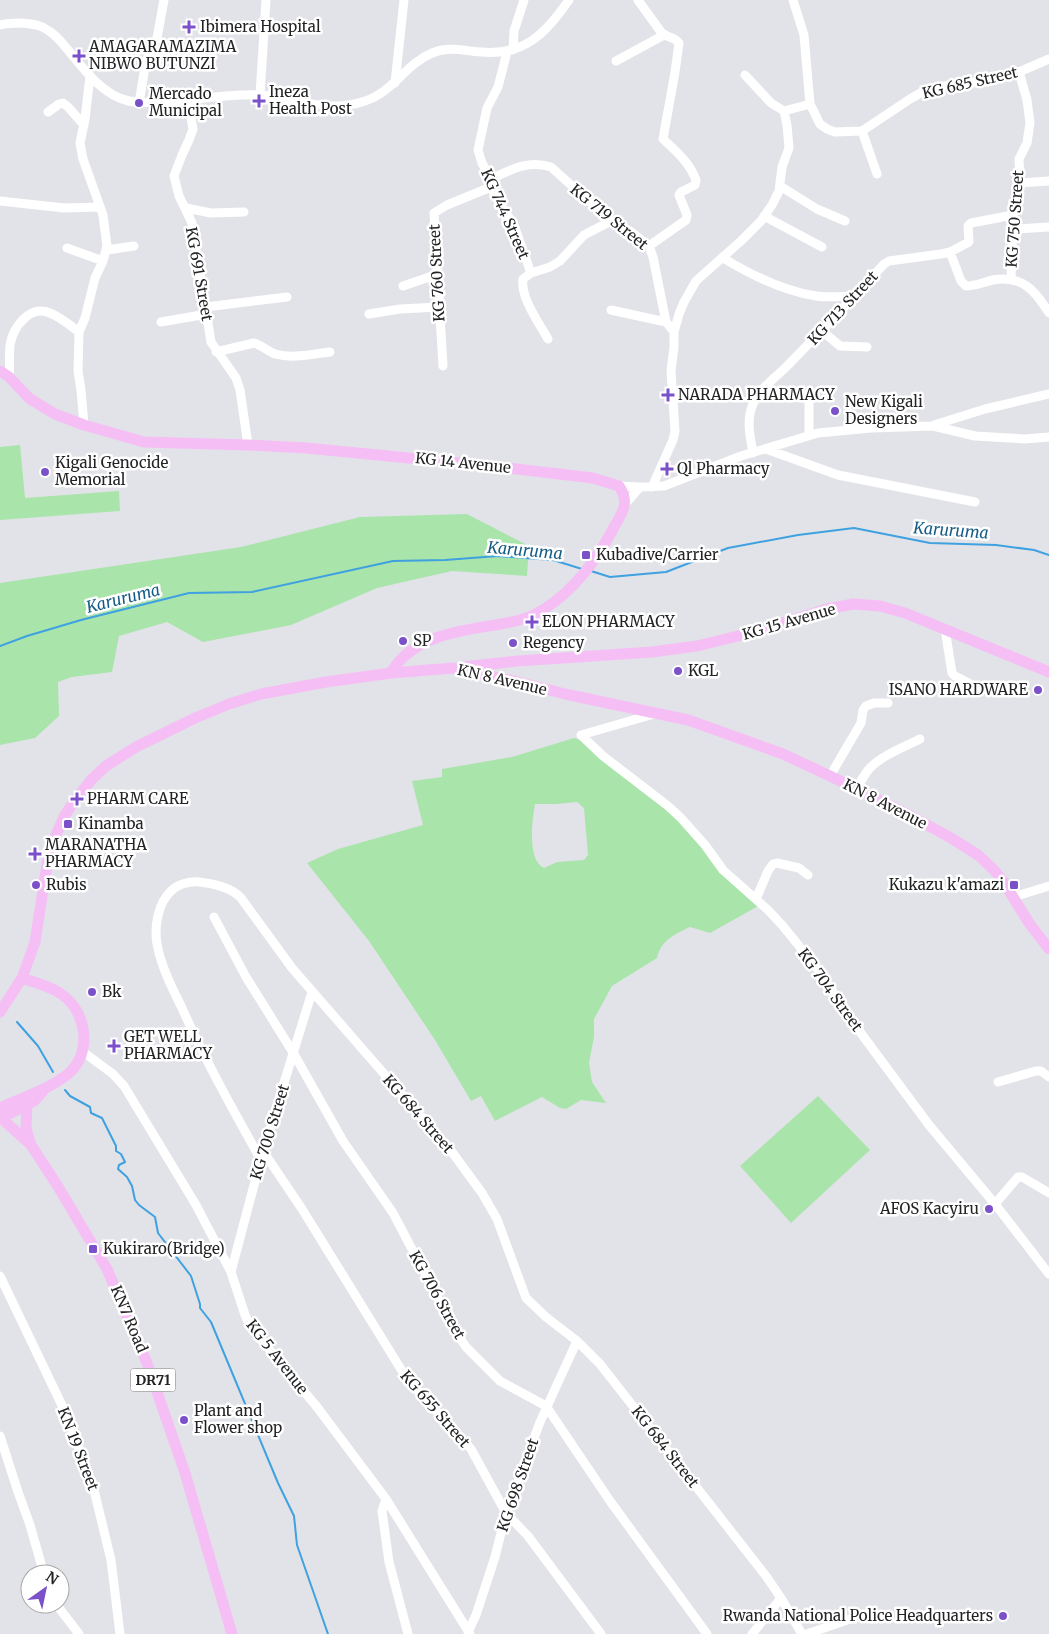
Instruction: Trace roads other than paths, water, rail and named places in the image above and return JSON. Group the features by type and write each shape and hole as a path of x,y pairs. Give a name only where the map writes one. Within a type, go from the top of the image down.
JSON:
{"main road":[{"name":"KG 14 Avenue","path":"5,374 30,399 55,414 84,425 144,442 306,448 593,478 619,486"},
{"path":"391,673 405,654 430,639 525,618 565,594 580,579 608,539 621,516 625,497 619,486"},
{"name":"KG 15 Avenue","path":"453,668 499,662 652,652 697,646 736,637 827,609 853,604 880,606 905,613 1049,672"},
{"path":"490,676 499,662"},
{"path":"502,679 505,671 516,662"},
{"path":"516,662 518,682"},
{"name":"KN 8 Avenue","path":"0,1012 22,978 35,942 48,858 53,841 74,800 106,766 136,747 195,718 229,704 261,694 391,673 453,668 688,720 783,754 830,776 911,816 978,855 994,870 1029,923 1049,949"},
{"path":"0,1117 27,1104 68,1074 78,1062 84,1039 82,1023 76,1008 60,993 22,978"},
{"path":"4,1104 44,1090"},
{"path":"27,1104 26,1128 30,1145"},
{"name":"KN7 Road","path":"0,1117 30,1145 57,1185 107,1269 147,1363 185,1473 232,1634"}],"street":[{"path":"140,103 146,61 157,38 164,0"},
{"path":"260,95 266,0"},
{"path":"396,83 404,0"},
{"name":"KG 744 Street","path":"524,0 498,86 486,108 478,150 482,164 492,183 496,198 507,214 520,240 531,273 523,279 523,291 548,339"},
{"path":"0,26 15,23 32,24 44,28 58,39 90,76 113,94 126,101 140,103 188,101 206,97 260,95 317,106 348,107 372,98 396,83 403,74 433,53 459,48 492,53 510,51 526,46 554,21 570,0"},
{"path":"638,0 664,36"},
{"path":"794,0 804,35 810,104 818,120 827,129 844,132 862,131 877,174"},
{"path":"616,61 664,36 671,37 679,43 676,72 663,139 680,154 692,169 696,182 695,185 679,195 687,215 686,220 649,246"},
{"name":"KG 685 Street","path":"862,131 910,98 924,91 954,84 987,82 1019,72 1049,59"},
{"name":"KG 750 Street","path":"1011,280 1013,215 1020,183 1019,159 1027,143 1030,114 1019,72"},
{"path":"652,487 673,440 675,431 671,388 674,332 684,302 696,281 742,240 764,216 780,186 782,167 788,148 784,111 771,103 745,75"},
{"path":"84,425 82,390 78,371 79,332 85,318 95,278 107,250 103,215 83,159 80,143 90,76"},
{"name":"KG 691 Street","path":"188,101 192,129 174,176 179,196 186,208 193,231 211,342 216,352 223,358 236,378 240,390 248,445"},
{"path":"48,112 63,103 84,125"},
{"path":"784,111 810,104"},
{"name":"KG 719 Street","path":"492,183 525,164 538,163 550,167 611,221 630,231 649,246 653,257 666,322 674,332"},
{"path":"1020,183 1049,181"},
{"name":"KG 760 Street","path":"443,366 435,212 492,183"},
{"path":"780,186 817,209 845,221"},
{"path":"0,201 64,208 100,207"},
{"path":"186,208 211,212 244,212"},
{"name":"KG 713 Street","path":"753,452 749,425 751,408 760,392 822,331 886,262 950,252 968,242 968,226 971,223 1013,215"},
{"path":"764,216 822,248"},
{"path":"531,273 550,267 560,261 584,235 611,221"},
{"path":"1014,229 1049,227"},
{"path":"107,250 134,246"},
{"path":"67,248 103,261"},
{"path":"950,252 961,281 966,286 994,280 1011,280 1023,283 1034,291 1049,313"},
{"path":"723,258 752,274 797,292 816,296 854,296"},
{"path":"403,286 438,274"},
{"path":"161,322 207,311 287,297"},
{"path":"369,314 400,309 439,307"},
{"path":"611,310 666,322"},
{"path":"5,374 10,345 16,326 24,318 40,311 49,312 79,332"},
{"path":"822,331 840,346 867,346"},
{"path":"216,352 254,343 263,346 269,352 291,357 330,352"},
{"path":"809,393 809,435"},
{"path":"932,426 985,409 1049,394"},
{"path":"619,486 640,488 664,486 741,456 818,433 871,428 932,426 983,437 1025,439 1049,437"},
{"path":"766,449 838,475 975,502"},
{"path":"625,504 640,488"},
{"path":"945,630 952,673 978,688"},
{"path":"830,776 862,723 863,710 866,706 874,703 888,703"},
{"name":"KG 704 Street","path":"656,714 581,735 603,756 681,818 706,845 723,870 756,898 788,933 813,964 929,1125 995,1204 1049,1274"},
{"path":"856,789 868,770 877,762 920,739"},
{"path":"756,898 773,864 777,863 799,868 808,875"},
{"name":"KG 684 Street","path":"262,1155 194,1036 167,976 159,950 156,926 163,900 173,889 191,882 210,883 235,892 241,898 292,968 452,1152 482,1193 497,1219 526,1298 546,1318 577,1341 600,1364 782,1598 802,1634"},
{"path":"1013,897 1049,886"},
{"name":"KG 706 Street","path":"214,917 246,977 294,1054 343,1141 393,1213 454,1329 466,1346 500,1381 546,1406 610,1501 707,1634"},
{"name":"KG 700 Street","path":"232,1272 262,1155 312,992"},
{"name":"KG 5 Avenue","path":"82,1051 113,1074 124,1086 196,1205 232,1272 245,1315 252,1328 317,1407 386,1499 469,1633"},
{"path":"998,1082 1041,1071 1049,1077"},
{"name":"KG 655 Street","path":"262,1155 302,1209 407,1379 471,1449 506,1513 528,1536 601,1634"},
{"path":"995,1204 1018,1177 1022,1177 1049,1194"},
{"name":"KN 19 Street","path":"0,1276 68,1418 94,1490 110,1560 120,1634"},
{"name":"KG 698 Street","path":"469,1633 495,1557 506,1513 546,1406 577,1341"},
{"path":"0,1436 41,1564"},
{"path":"386,1499 382,1511 389,1562 408,1634"},
{"path":"752,1634 782,1598"},
{"path":"64,1614 79,1634"},
{"path":"807,1634 853,1618"}],"waterway":[{"name":"Karuruma","path":"591,571 610,577 666,572 728,548 798,535 854,528 930,543 996,545 1034,550 1049,555"},
{"name":"Karuruma","path":"0,646 81,620 189,593 252,592 393,561 498,556 553,560 582,569"},
{"path":"17,1022 38,1046 53,1072"},
{"path":"65,1090 70,1096 90,1107 91,1113 102,1118 116,1146 116,1151 121,1154 125,1162 119,1165 118,1169 127,1177 132,1186 135,1200 155,1217 158,1233 191,1276 200,1308 211,1322 278,1483 294,1516 297,1545 328,1634"}],"place":[{"name":"Ibimera Hospital","path":"189,27"},
{"name":"AMAGARAMAZIMA NIBWO BUTUNZI","path":"79,56"},
{"name":"Ineza Health Post","path":"259,101"},
{"name":"Mercado Municipal","path":"139,103"},
{"name":"NARADA PHARMACY","path":"668,395"},
{"name":"New Kigali Designers","path":"835,411"},
{"name":"Ql Pharmacy","path":"667,469"},
{"name":"Kigali Genocide Memorial","path":"45,472"},
{"name":"Kubadive/Carrier","path":"586,555"},
{"name":"ELON PHARMACY","path":"532,622"},
{"name":"SP","path":"403,641"},
{"name":"Regency","path":"513,643"},
{"name":"KGL","path":"678,671"},
{"name":"ISANO HARDWARE","path":"1038,690"},
{"name":"PHARM CARE","path":"77,799"},
{"name":"Kinamba","path":"68,824"},
{"name":"MARANATHA PHARMACY","path":"35,854"},
{"name":"Rubis","path":"36,885"},
{"name":"Kukazu k'amazi","path":"1014,885"},
{"name":"Bk","path":"92,992"},
{"name":"GET WELL PHARMACY","path":"114,1046"},
{"name":"AFOS Kacyiru","path":"989,1209"},
{"name":"Kukiraro(Bridge)","path":"93,1249"},
{"name":"Plant and Flower shop","path":"184,1420"},
{"name":"Rwanda National Police Headquarters","path":"1003,1616"}]}
